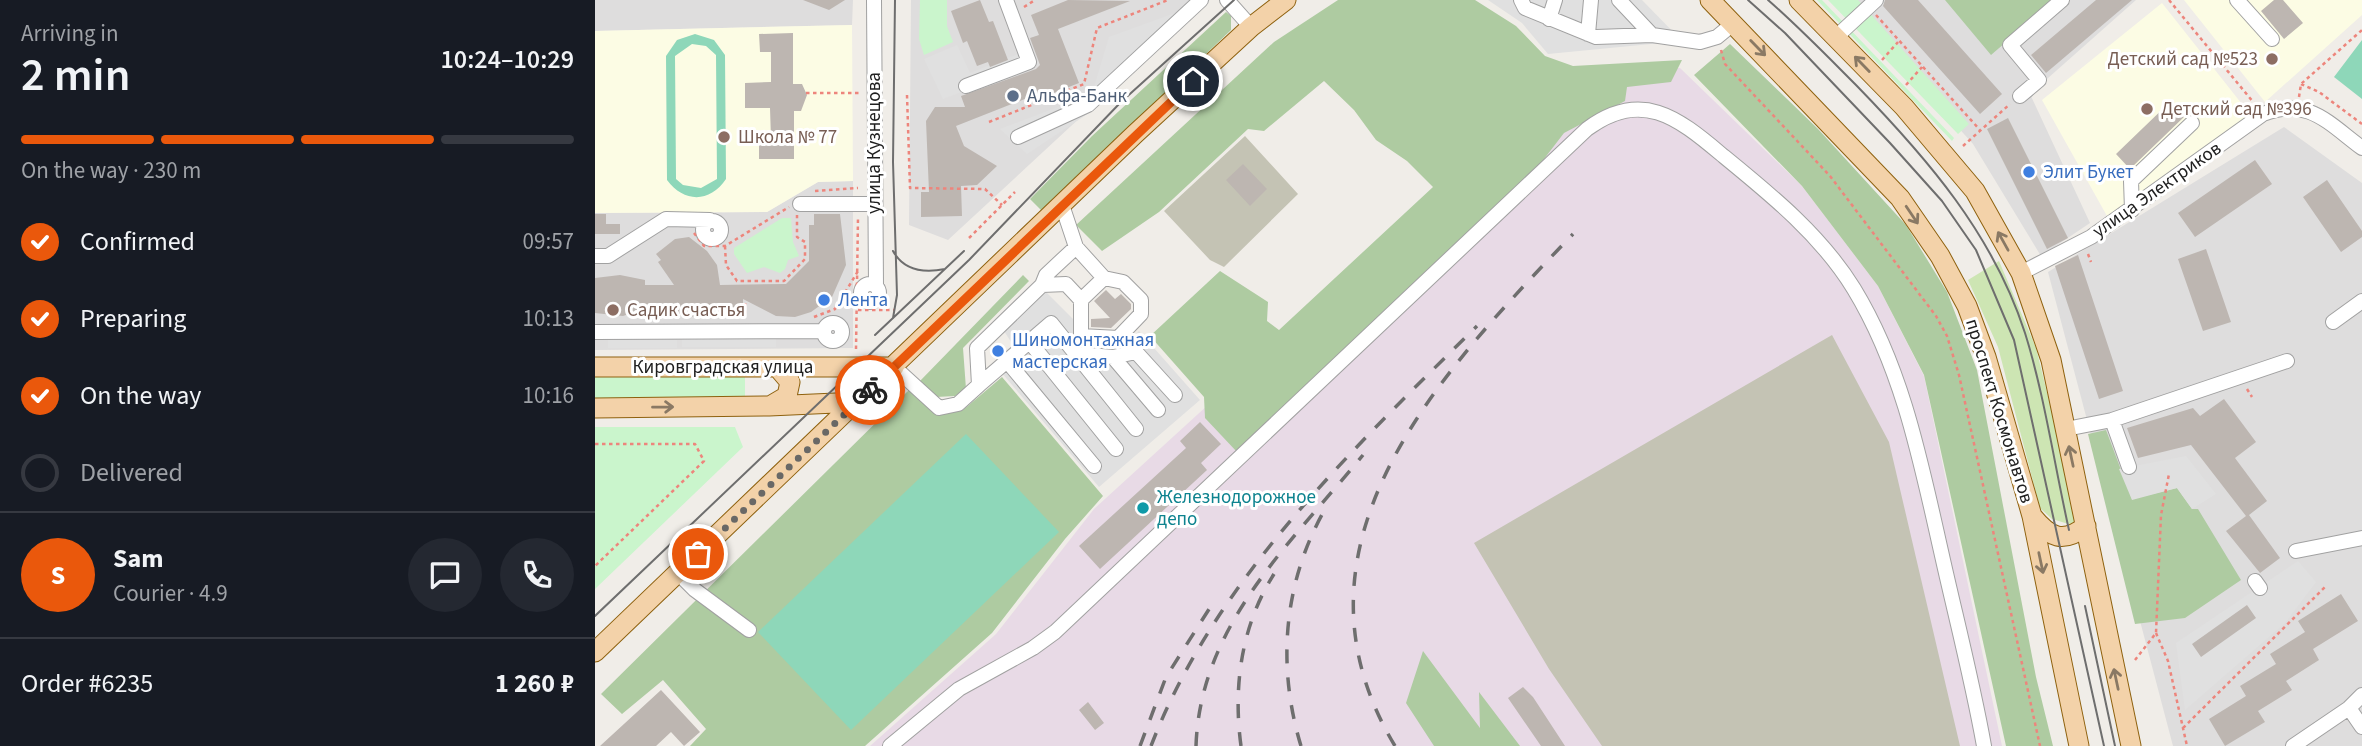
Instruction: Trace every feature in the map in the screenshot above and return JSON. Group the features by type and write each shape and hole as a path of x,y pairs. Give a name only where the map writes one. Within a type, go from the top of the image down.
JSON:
{"main road":[{"path":"595,652 1062,205 1251,27 1286,0"},
{"name":"проспект Космонавтов","path":"1710,0 1901,198 1940,256 1967,306 1986,357 2032,516 2079,746"},
{"path":"1799,0 1904,107 1975,191 2021,273 2051,360 2131,746"},
{"name":"Кировградская улица","path":"595,366 779,369 894,367"},
{"path":"769,407 787,396 790,382 779,369"},
{"name":"Кировградская улица","path":"595,408 769,407 858,402"},
{"path":"2032,516 2042,528 2060,537 2070,538 2086,526"}],"street":[{"name":"улица Кузнецова","path":"874,0 873,204 876,286"},
{"path":"966,86 1029,62 1006,0"},
{"path":"1018,137 1088,105 1201,0"},
{"path":"1227,0 1251,27"},
{"path":"1521,0 1525,8 1596,37 1652,35 1700,42 1717,37 1734,23"},
{"path":"1549,19 1555,0"},
{"path":"1588,34 1591,0"},
{"path":"1619,0 1652,35"},
{"path":"2020,96 2039,80 2010,45 2062,0"},
{"path":"2237,0 2272,39"},
{"path":"1836,37 1872,3"},
{"name":"улица Электриков","path":"2021,273 2091,237 2263,114 2282,107 2297,107"},
{"path":"2297,107 2311,110 2362,148"},
{"path":"890,746 959,689 1033,649 1055,632 1587,130 1612,114 1639,109 1666,114 1691,128 1795,216 1854,289 1875,329 1910,424 1984,746"},
{"path":"2132,209 2131,181 2192,123"},
{"path":"801,203 873,204"},
{"path":"1042,285 1066,284 1081,300 1081,336 1118,338 1141,314 1141,300 1123,282 1104,278 1076,247 1062,205"},
{"path":"595,256 608,256 666,219 710,220"},
{"path":"979,385 977,348 1042,285 1047,275 1076,247"},
{"path":"1081,300 1104,278"},
{"path":"2333,322 2362,301"},
{"path":"894,367 939,408 958,404 1051,323 1136,429"},
{"path":"595,332 823,331"},
{"path":"1029,341 1116,449"},
{"path":"1076,354 1113,357 1136,352 1175,394"},
{"path":"1113,357 1158,410"},
{"path":"1007,361 1094,466"},
{"path":"2066,429 2112,421 2287,361"},
{"path":"2112,421 2129,467"},
{"path":"2296,551 2362,538"},
{"path":"678,573 695,590 749,630"},
{"path":"2293,746 2349,708 2362,695"},
{"path":"2349,708 2362,727"}],"path":[{"path":"1023,5 1035,0"},
{"path":"989,122 1084,84 1097,28 1168,0"},
{"path":"2169,0 2263,114"},
{"path":"1872,3 1899,41 1980,130"},
{"path":"2297,107 2301,84 2362,30"},
{"path":"1717,37 1725,64 1831,176 1947,336 1959,375 2040,746"},
{"path":"1882,60 1899,41"},
{"path":"1906,85 1922,67"},
{"path":"2301,84 2319,92 2362,124"},
{"path":"806,93 860,93"},
{"path":"907,95 910,188 985,189 1002,205"},
{"path":"1963,146 2020,96"},
{"path":"693,231 704,246 726,246 801,203 819,188 869,188"},
{"path":"856,349 858,188"},
{"path":"969,238 1015,192"},
{"path":"726,246 726,265 737,281 783,281 805,259 805,242 800,242 797,237 801,203"},
{"path":"806,320 835,309 858,271"},
{"path":"745,303 745,320"},
{"path":"858,310 895,310"},
{"path":"595,444 695,444 704,461 595,566"},
{"path":"2169,474 2161,515 2157,633 2168,661 2187,746"},
{"path":"2183,728 2326,586"},
{"path":"2135,660 2157,633"}],"shaded area":[{"path":"595,0 853,0 852,25 595,31"},
{"path":"911,0 1207,0 948,240 909,225"},
{"path":"1190,0 1210,0 1089,113 1027,154 1000,129 1092,94 1109,37 1186,9"},
{"path":"1488,0 1642,0 1682,41 1548,54 1522,23"},
{"path":"1843,0 2136,0 2030,94 2090,223 2041,256 1973,144"},
{"name":"Детский сад №523","path":"2184,0 2362,0 2362,15 2265,102"},
{"name":"Детский сад №396","path":"2162,3 2253,118 2107,216 2042,100"},
{"name":"Школа № 77","path":"852,25 853,181 818,182 767,212 595,213 595,31"},
{"path":"957,45 970,73 1028,50 1034,64 943,99 924,59"},
{"path":"1680,68 1802,186 1878,286 1924,376 2002,746 870,746 996,634 1094,509 1575,70"},
{"path":"2284,127 2362,183 2362,746 2173,746 2048,272"},
{"path":"1245,136 1298,194 1224,267 1210,260 1164,211"},
{"path":"853,181 853,348 595,350 595,213 767,212 818,182"},
{"path":"1046,292 1075,321 1076,342 1082,350 1120,349 1139,331 1200,400 1099,487 995,365 1015,348 1004,331"},
{"path":"1832,335 1889,442 1960,746 1602,746 1549,669 1474,543"},
{"path":"682,339 776,339 776,347 682,347"},
{"path":"608,340 677,340 677,348 608,348"},
{"path":"2186,456 2216,494 2192,509 2177,488 2132,500 2119,469"},
{"path":"2298,561 2316,582 2285,623 2185,710 2176,643"}],"green space":[{"path":"920,0 947,0 947,26 953,42 924,55 919,39"},
{"path":"1338,0 1475,0 1516,26 1545,56 1573,66 1682,60 1671,82 1627,87 1625,101 1564,133 1534,172 1237,452 1205,418 1204,397 1150,336 1220,271 1268,302 1267,321 1279,330 1433,187 1407,161 1376,140 1354,110 1324,81 1264,131 1248,129 1159,212 1102,251 1076,225 1274,42"},
{"path":"1817,0 1822,0 1954,138 1952,141"},
{"path":"1828,0 1858,0 1969,124 1958,134"},
{"path":"1945,0 2055,0 1991,55"},
{"path":"1226,12 1231,16 1231,30 1042,211 1030,199 1092,136"},
{"path":"695,34 714,40 725,55 726,179 720,187 705,196 681,193 667,180 666,56 677,40","holes":["692,44 706,46 716,55 717,179 701,188 683,185 676,179 675,56"]},
{"path":"2362,40 2362,99 2334,77"},
{"path":"1730,44 1818,129 1906,225 1947,292 1977,370 2036,677 2053,746 2006,746 1924,375 1878,286 1802,186 1694,75"},
{"path":"782,218 791,218 793,242 799,256 788,260 785,269 780,273 764,267 747,273 734,254 734,248"},
{"path":"1999,261 2036,348 2078,518 2075,526 2052,519 2040,508 1998,347 1968,280"},
{"path":"1023,275 1029,281 963,348 966,389 955,396 936,397 920,381"},
{"path":"595,372 745,372 745,403 595,402"},
{"path":"1002,377 1103,496 1065,539 992,633 865,746 690,746 706,729 663,680 622,714 601,694 910,389 938,412 963,410"},
{"path":"595,427 735,427 743,447 595,589"},
{"path":"2106,430 2132,499 2177,488 2192,509 2198,509 2241,580 2185,618 2135,624 2088,434"},
{"path":"966,434 1059,532 851,730 758,632"},
{"path":"1423,651 1480,728 1479,692 1520,746 1434,746 1406,703"}],"building":[{"path":"803,0 845,0 829,10"},
{"path":"980,0 989,22 993,21 1008,60 990,67 988,62 977,66 967,41 963,43 951,11"},
{"path":"1068,0 1130,1 1058,29 1079,83 1051,94 1050,89 956,126 964,146 997,166 977,185 961,186 962,216 921,217 921,192 929,192 926,121 935,107 965,107 961,96 1036,69 1040,65 1030,38 1039,35 1031,15"},
{"path":"1885,0 1918,0 2002,94 1980,114 1883,6"},
{"path":"2096,0 2132,0 2046,73 2031,55"},
{"path":"2274,0 2283,0 2303,23 2284,39 2261,11"},
{"path":"793,33 793,84 802,84 807,95 801,111 794,111 794,159 759,159 759,139 771,139 770,108 745,108 745,83 771,82 771,52 760,52 759,34"},
{"path":"2171,101 2185,116 2130,169 2116,154"},
{"path":"2008,118 2068,238 2047,249 1987,129"},
{"path":"2255,160 2272,184 2195,237 2178,213"},
{"path":"1243,164 1267,189 1250,206 1226,180"},
{"path":"2327,180 2362,231 2362,237 2341,252 2303,197"},
{"path":"595,214 606,214 606,224 620,224 620,234 595,234"},
{"path":"814,214 840,214 846,265 832,297 811,312 795,317 776,316 743,299 743,316 649,317 649,307 623,316 595,313 595,278 620,275 645,280 645,285 674,285 658,262 661,260 656,254 675,239 689,237 707,251 717,265 720,285 786,284 809,261 809,225 814,225"},
{"path":"2206,249 2231,322 2203,331 2178,259"},
{"path":"2078,255 2123,391 2099,399 2055,266"},
{"path":"1106,290 1115,299 1121,294 1131,304 1131,309 1111,328 1091,327 1091,319 1110,318 1094,301"},
{"path":"2224,399 2256,442 2235,458 2267,501 2249,515 2280,558 2260,573 2226,531 2246,516 2191,445 2138,458 2127,428 2193,408 2200,416"},
{"name":"Железнодорожное депо","path":"1200,422 1221,444 1201,463 1207,470 1100,569 1079,546 1186,448 1180,441"},
{"path":"2341,594 2358,621 2313,649 2319,660 2286,681 2292,690 2258,711 2265,722 2225,746 2209,719 2246,696 2240,686 2276,664 2270,654 2305,632 2298,621"},
{"path":"2247,605 2256,618 2201,657 2192,644"},
{"path":"1523,687 1533,697 1565,746 1541,746 1508,698"},
{"path":"661,690 700,732 684,746 671,732 656,746 600,746"},
{"path":"1088,702 1104,723 1095,730 1079,710"}],"tram line":[{"path":"893,318 897,295 893,162 895,0"},
{"path":"595,616 969,260 1121,102 1234,0"},
{"path":"1748,0 1785,33 1890,143 1942,201 1976,250 2014,340 2104,746"},
{"path":"1768,0 1856,85 1908,141 1955,199 1995,263 2011,297 2032,356 2069,530"},
{"path":"893,251 909,267 930,271 945,269"},
{"path":"875,335 964,251"},
{"path":"2085,606 2115,746"}],"railway":[{"path":"1395,746 1363,672 1353,600 1364,532 1389,466 1427,403 1473,344 1573,234"},
{"path":"1151,746 1178,685 1211,627 1250,572 1336,469 1477,326"},
{"path":"1196,746 1201,702 1214,662 1232,624 1254,588 1280,554 1363,455"},
{"path":"1301,746 1289,686 1288,626 1300,567 1324,511"},
{"path":"1241,746 1238,702 1242,657 1254,615 1274,574"},
{"path":"1140,746 1166,677 1211,606"}],"way so far":[{"path":"698,554 870,390"}],"place":[{"name":"Детский сад №523","path":"2272,59"},
{"name":"Альфа-Банк","path":"1013,96"},
{"name":"Детский сад №396","path":"2147,109"},
{"name":"Школа № 77","path":"724,137"},
{"name":"Элит Букет","path":"2029,172"},
{"name":"Лента","path":"824,300"},
{"name":"Садик счастья","path":"613,310"},
{"name":"Шиномонтажная мастерская","path":"998,351"},
{"name":"Железнодорожное депо","path":"1143,508"}],"route":[{"path":"870,390 1193,81"}]}
